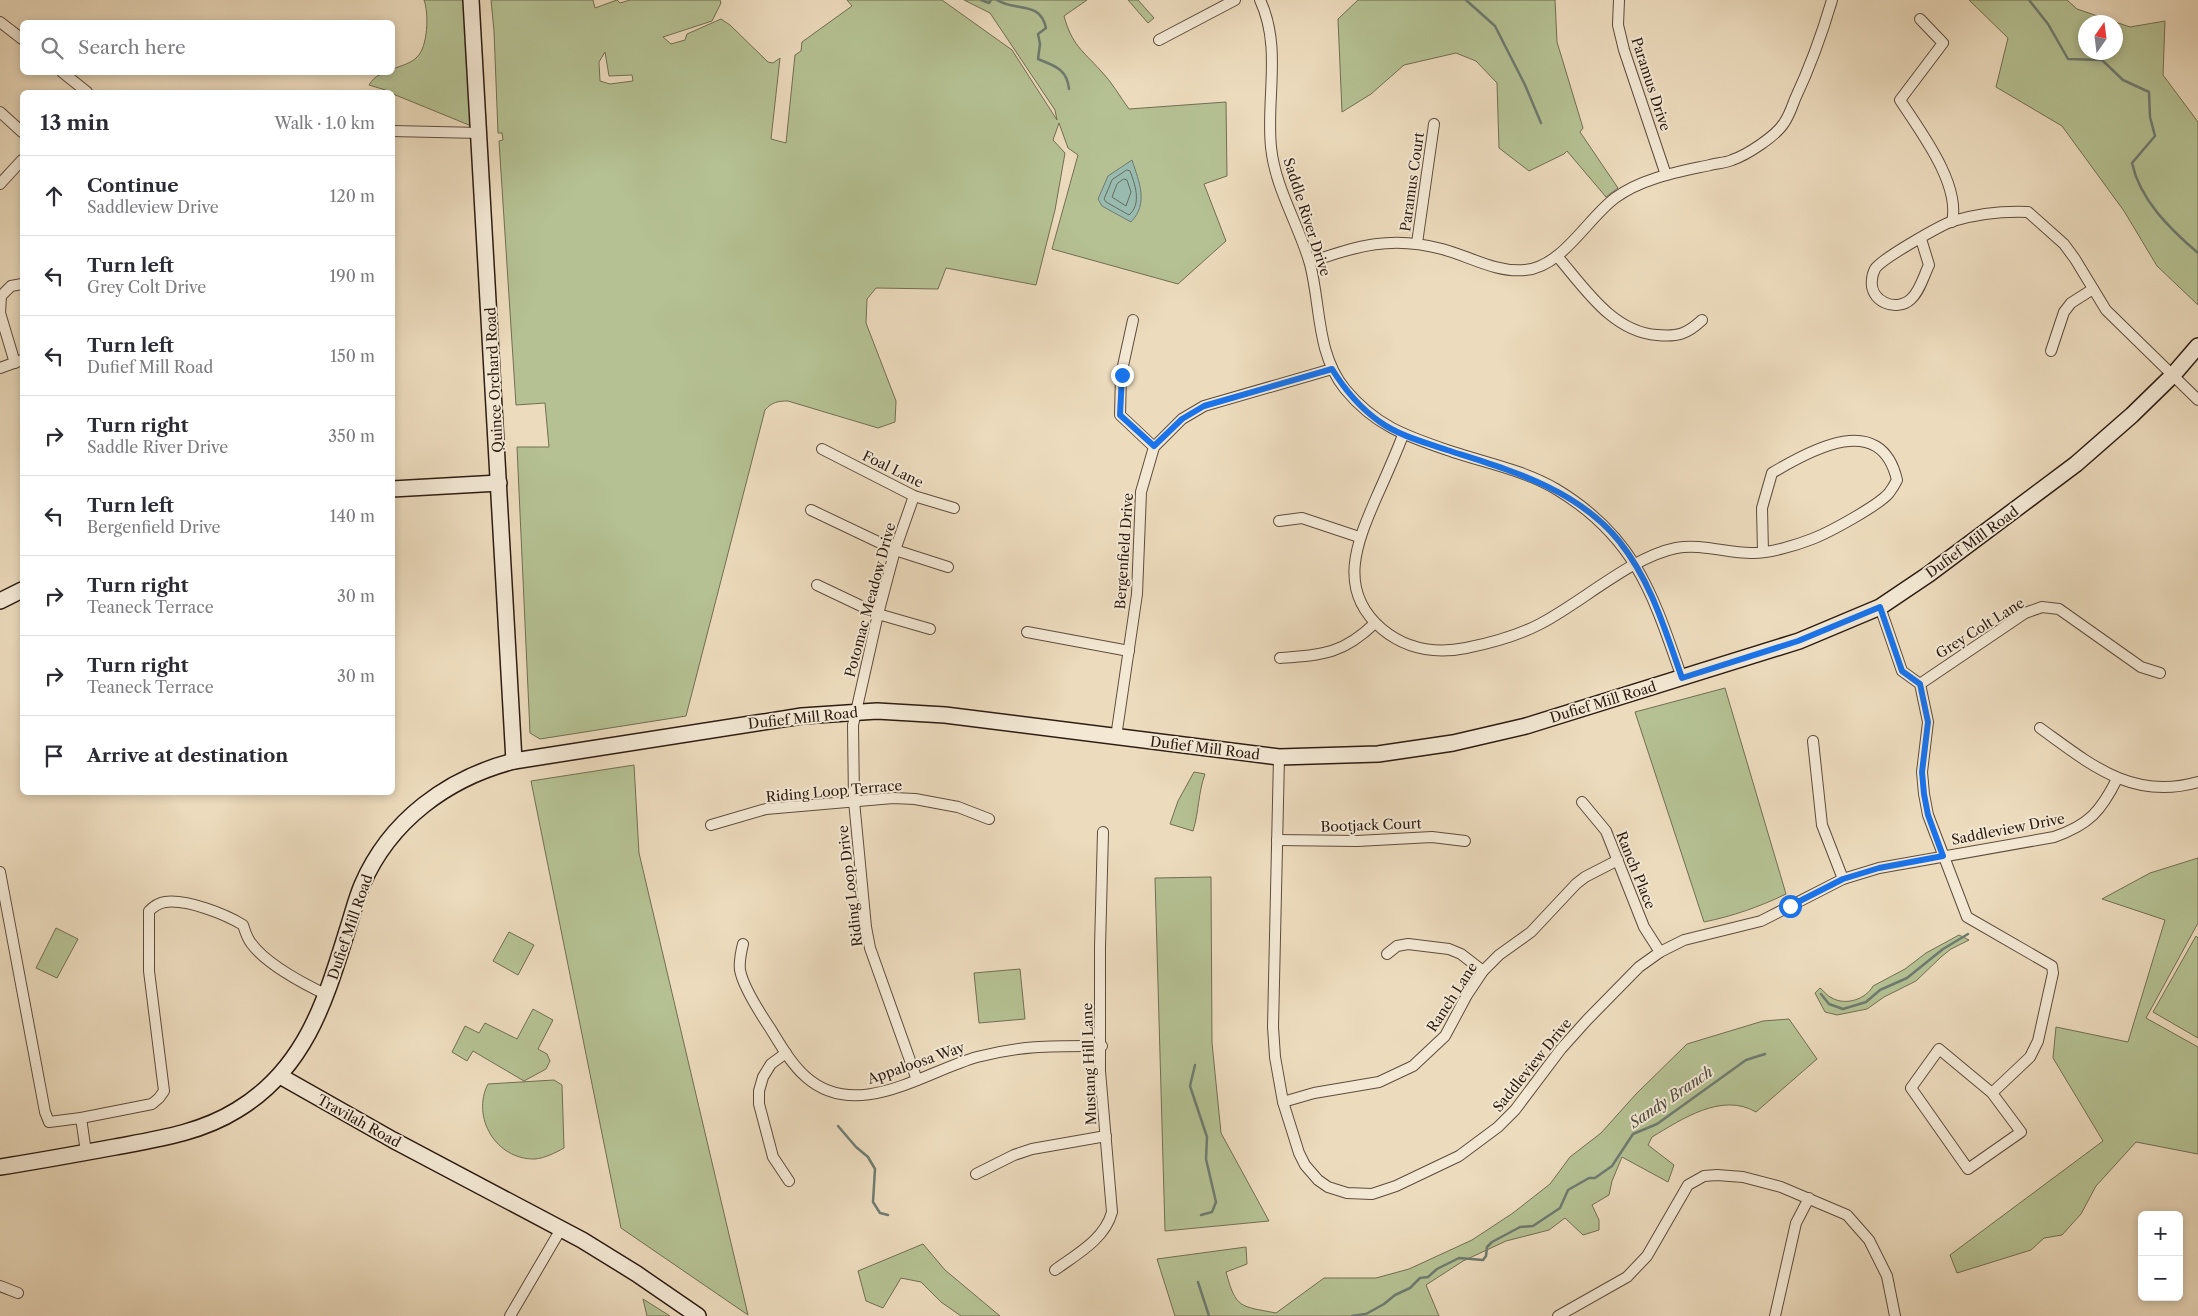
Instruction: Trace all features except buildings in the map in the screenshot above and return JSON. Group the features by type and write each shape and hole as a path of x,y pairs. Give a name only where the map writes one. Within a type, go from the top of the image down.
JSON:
{"main road":[{"name":"Quince Orchard Road","path":"471,0 514,760"},
{"name":"Dufief Mill Road","path":"280,1076 298,1053 319,1015 362,886 376,857 387,842 428,800 462,779 493,766 514,760 704,730 802,716 855,712 901,712 945,715 1279,757 1378,754 1453,743 1526,726 1798,641 1880,607 1936,569 2076,464 2173,375 2198,346"},
{"path":"395,489 499,483"},
{"path":"0,601 20,591"},
{"path":"0,1167 180,1134 216,1121 253,1099 280,1076"},
{"name":"Travilah Road","path":"280,1076 393,1140 561,1229 637,1274 698,1316"}],"street":[{"path":"1158,40 1235,0"},
{"name":"Saddle River Drive","path":"1260,0 1266,12 1271,35 1273,59 1269,118 1271,150 1280,183 1310,262 1316,291 1320,334 1332,369 1345,389 1365,410 1381,423 1404,435 1523,475 1556,489 1598,520 1618,540 1636,565 1654,600 1682,678"},
{"name":"Paramus Drive","path":"1619,0 1618,25 1624,50 1666,175"},
{"path":"1310,262 1356,247 1389,242 1418,244 1442,249 1501,270 1528,270 1541,266 1557,256 1615,198 1637,186 1666,175 1733,160 1768,139 1784,124 1814,56 1832,0"},
{"path":"1920,19 1943,43 1900,100 1941,166 1955,208 1952,222"},
{"path":"0,22 20,37"},
{"path":"65,75 83,90"},
{"path":"0,112 20,130"},
{"name":"Paramus Court","path":"1418,244 1434,124"},
{"path":"395,131 480,133"},
{"path":"0,184 20,162"},
{"path":"1921,239 1929,265 1912,299 1900,305 1888,304 1878,299 1873,291 1872,281 1875,269 1885,260 1921,239 1952,222 2004,212 2028,212 2064,244 2106,310 2198,400"},
{"path":"1557,256 1605,311 1632,330 1648,334 1673,336 1690,331 1702,320"},
{"path":"0,368 19,362 0,313 1,296 12,286 20,284"},
{"path":"2051,351 2064,312 2071,303 2093,289"},
{"path":"1134,320 1122,375 1120,415 1154,446 1182,419 1204,406 1332,369"},
{"path":"1404,435 1359,537 1354,556 1354,579 1360,601 1375,623 1395,640 1424,650 1452,651 1484,645 1540,624 1650,556 1677,548 1705,548 1754,553 1763,552 1812,539 1873,506 1888,494 1898,480 1893,463 1873,444 1853,439 1840,441 1790,462 1772,473 1762,508 1763,552"},
{"name":"Bergenfield Drive","path":"1116,736 1137,594 1141,492 1154,446"},
{"name":"Foal Lane","path":"822,449 914,496 954,508"},
{"name":"Potomac Meadow Drive","path":"855,712 895,550 914,496"},
{"path":"811,510 895,550 948,567"},
{"path":"1279,521 1302,518 1359,537"},
{"path":"817,585 878,614 930,629"},
{"path":"1880,607 1902,671 1920,684 1928,722 1922,772 1928,815 1967,917 2052,966 2053,973 2038,1041 2030,1057 1992,1093"},
{"name":"Grey Colt Lane","path":"1920,684 2025,613 2042,607 2059,609 2141,667 2160,673"},
{"path":"1280,658 1314,656 1346,647 1375,623"},
{"path":"1027,632 1129,651"},
{"name":"Riding Loop Drive","path":"855,712 854,801 870,948 917,1080"},
{"path":"2040,728 2098,770 2117,779 2144,786 2172,787 2198,782"},
{"path":"1813,741 1822,825 1843,879"},
{"name":"Saddleview Drive","path":"1279,757 1273,1027 1275,1057 1283,1102 1299,1153 1318,1180 1328,1187 1347,1193 1372,1194 1396,1186 1459,1156 1498,1127 1515,1110 1560,1050 1587,1020 1639,967 1660,952 1684,940 1761,921 1843,879 1879,868 2054,837 2075,830 2096,814 2106,802 2117,779"},
{"name":"Riding Loop Terrace","path":"711,825 766,809 893,798 915,799 958,808 989,818"},
{"name":"Ranch Place","path":"1582,802 1606,831 1644,927 1660,952"},
{"name":"Mustang Hill Lane","path":"1055,1270 1098,1238 1110,1221 1112,1201 1100,1071 1102,1046 1100,947 1103,832"},
{"name":"Bootjack Court","path":"1277,840 1357,841 1432,837 1465,840"},
{"name":"Ranch Lane","path":"1283,1102 1314,1093 1379,1082 1413,1066 1445,1036 1467,995 1483,971 1499,956 1531,932 1576,884 1618,860"},
{"path":"0,872 45,1112 49,1122 81,1118 152,1104 164,1090 149,972 149,911 155,906 166,902 223,914 243,925 249,941 256,949 283,969 327,995"},
{"name":"Appaloosa Way","path":"743,944 740,964 743,978 761,1015 786,1053 805,1076 822,1088 849,1096 878,1094 975,1058 1014,1048 1102,1046"},
{"path":"1387,954 1397,946 1408,944 1450,949 1461,954 1483,971"},
{"path":"1939,1048 1992,1093 2021,1132 1968,1169 1911,1088 1939,1048"},
{"path":"786,1053 771,1064 758,1090 759,1104 772,1157 789,1181"},
{"path":"81,1118 86,1152"},
{"path":"976,1174 1014,1155 1032,1149 1106,1136"},
{"path":"1558,1316 1609,1289 1627,1277 1647,1256 1688,1185 1704,1176 1717,1174 1743,1177 1781,1187 1847,1215 1869,1240 1887,1276 1895,1316"},
{"path":"1775,1316 1796,1223 1808,1198"},
{"path":"510,1316 561,1229"},
{"path":"0,1286 18,1293"}],"green space":[{"path":"424,0 471,0 480,137 469,125 395,95 395,90 385,90 369,85 380,75 395,75 395,68 412,61 421,52 426,30 426,6"},
{"path":"491,0 593,0 595,8 617,0 620,3 630,0 720,0 721,3 712,21 663,37 671,44 685,40 687,34 721,19 730,25 768,62 773,63 780,58 771,139 786,143 795,55 801,51 802,42 852,6 847,0 942,0 1012,50 1057,120 1055,110 990,13 964,0 1087,0 1064,16 1070,34 1078,46 1109,80 1129,109 1226,102 1227,176 1204,184 1226,241 1178,284 1052,249 1078,155 1068,148 1059,123 1053,140 1065,153 1055,210 1036,285 946,268 938,289 876,288 867,299 866,323 896,401 895,422 878,428 788,401 775,402 765,410 686,716 540,739 530,733 517,447 549,447 545,403 516,405 499,141 503,140 502,133 498,133","holes":["605,52 609,76 632,75 633,81 610,84 600,81 599,62"]},
{"path":"1128,0 1138,0 1154,18 1148,23"},
{"path":"1358,0 1555,0 1557,42 1583,128 1580,132 1618,188 1606,197 1567,151 1529,171 1499,148 1497,83 1476,61 1456,53 1404,65 1371,94 1342,112 1338,19"},
{"path":"1969,0 2067,0 2077,9 2095,15 2078,15 2078,60 2123,60 2123,24 2130,27 2165,21 2163,75 2198,122 2198,305 2157,266 2124,211 2062,126 1996,87 2008,38"},
{"path":"1725,688 1786,894 1746,911 1704,922 1635,712"},
{"path":"634,765 639,853 748,1315 621,1228 531,781"},
{"path":"1194,772 1205,774 1193,831 1170,824 1178,801"},
{"path":"2198,858 2198,923 2146,1018 2198,1047 2198,1154 2136,1142 2096,1186 2081,1214 2062,1235 2044,1238 2031,1250 1957,1273 1950,1255 2103,1141 2053,1058 2056,1027 2128,1042 2165,920 2102,899 2150,873"},
{"path":"1211,877 1212,1043 1221,1133 1269,1221 1165,1231 1155,878"},
{"path":"56,928 78,939 57,978 36,968"},
{"path":"509,932 534,945 518,975 493,961"},
{"path":"1959,935 1969,940 1951,949 1916,981 1884,997 1867,1009 1837,1015 1825,1012 1815,993 1820,988 1837,1000 1849,1001 1861,998 1873,986 1905,969 1926,953"},
{"path":"2196,936 2198,938 2198,1038 2153,1012"},
{"path":"1020,969 1025,1019 979,1023 974,973"},
{"path":"533,1009 553,1020 538,1049 547,1054 550,1061 546,1069 524,1081 473,1051 467,1061 452,1052 465,1026 479,1033 485,1023 517,1039"},
{"path":"1789,1019 1817,1059 1756,1112 1730,1105 1716,1106 1689,1116 1652,1137 1648,1145 1674,1165 1668,1182 1622,1157 1612,1181 1609,1195 1592,1205 1599,1220 1599,1230 1583,1235 1565,1218 1549,1230 1506,1241 1463,1261 1426,1285 1439,1316 1175,1316 1157,1259 1246,1247 1247,1264 1226,1272 1233,1293 1241,1304 1247,1307 1276,1313 1324,1278 1376,1278 1409,1269 1472,1240 1513,1213 1550,1184 1570,1157 1601,1133 1636,1094 1687,1044 1763,1021"},
{"path":"554,1080 562,1085 564,1148 535,1159 521,1157 509,1152 491,1134 485,1122 483,1110 484,1097 488,1084"},
{"path":"923,1244 945,1270 1000,1316 961,1316 941,1302 921,1282 901,1278 883,1308 866,1301 858,1271"},
{"path":"643,1299 670,1316 647,1316"}],"water":[{"path":"1132,160 1140,184 1141,200 1140,207 1131,222 1102,206 1098,199 1108,176"}],"waterway":[{"path":"981,0 989,3 991,0"},
{"path":"997,0 1004,4 1033,10 1043,19 1046,28 1038,34 1040,44 1038,59 1059,69 1066,77 1069,89"},
{"path":"1466,0 1495,26 1525,85 1541,123"},
{"path":"2029,0 2048,24 2068,59 2102,60 2123,80 2149,92 2150,117 2155,136 2132,163 2136,177 2158,213 2198,253"},
{"path":"1821,994 1829,1004 1843,1009 1866,1002 1880,990 1907,978 1943,949 1968,934"},
{"name":"Sandy Branch","path":"1352,1316 1366,1314 1395,1295 1410,1288 1420,1278 1428,1277 1437,1269 1459,1258 1483,1260 1486,1256 1487,1247 1492,1242 1520,1227 1533,1226 1560,1208 1568,1190 1589,1178 1595,1178 1612,1166 1633,1134 1657,1124 1746,1060 1765,1054"},
{"path":"1195,1065 1190,1086 1207,1137 1206,1159 1216,1202 1212,1212 1201,1215"},
{"path":"838,1126 856,1147 868,1157 875,1169 873,1202 880,1213 888,1215"},
{"path":"1198,1282 1209,1316"}],"route":[{"path":"1122,375 1120,415 1154,446 1182,419 1204,406 1332,369 1345,389 1365,410 1381,423 1404,435 1523,475 1556,489 1598,520 1618,540 1636,565 1654,600 1682,678 1798,641 1880,607 1902,671 1920,684 1928,722 1922,772 1924,794 1928,815 1943,856 1879,868 1843,879 1790,906"}]}
